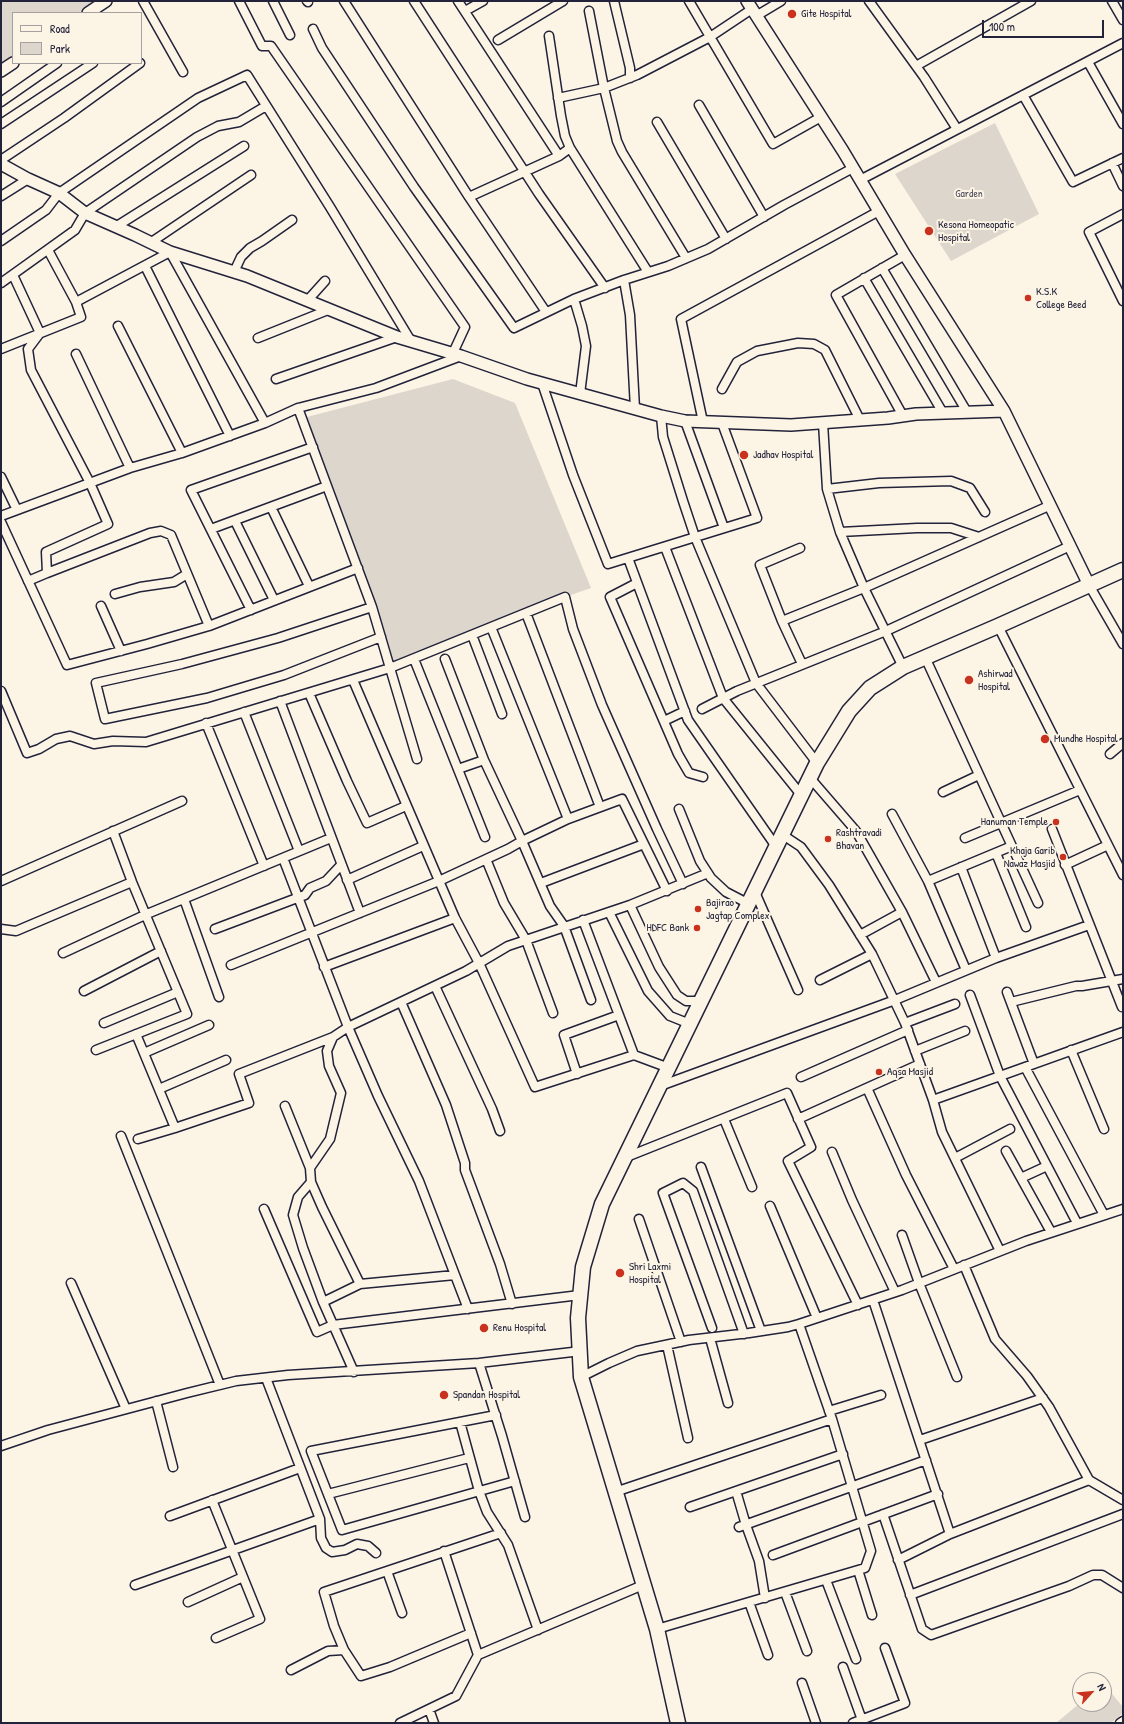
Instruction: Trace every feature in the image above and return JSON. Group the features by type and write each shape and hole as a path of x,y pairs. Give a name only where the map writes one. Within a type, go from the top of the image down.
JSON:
{"highway":[{"path":"678,1723 657,1629 581,1378 581,1351 578,1318 583,1267 602,1204 810,779 849,711 870,688 903,667 1123,570"}],"street":[{"path":"90,12 106,1"},
{"path":"143,1 184,72"},
{"path":"239,1 262,46 271,46 465,327 457,355"},
{"path":"273,1 290,35"},
{"path":"344,1 469,197 546,312"},
{"path":"414,1 525,172 605,288"},
{"path":"458,1 559,156"},
{"path":"465,11 483,1"},
{"path":"498,40 563,1"},
{"path":"614,1 630,68 630,78"},
{"path":"689,1 773,144 821,117"},
{"path":"558,98 604,88 630,78 710,37 752,9 781,1"},
{"path":"916,66 1031,1"},
{"path":"1112,1 1123,20"},
{"path":"870,2 916,66 957,129"},
{"path":"752,9 1004,411 1089,585 1123,644"},
{"path":"589,11 615,135 622,152 686,258"},
{"path":"313,29 322,48 410,180 514,328 574,299 708,249 853,168"},
{"path":"549,36 565,136 570,148 648,272"},
{"path":"860,180 1123,43"},
{"path":"1088,62 1123,124"},
{"path":"1,70 12,64"},
{"path":"1,102 56,64"},
{"path":"1,124 91,64"},
{"path":"1,160 64,118 139,64"},
{"path":"1,241 46,210 59,193 198,98 247,75 330,207 411,341"},
{"path":"1023,95 1073,182 1123,158"},
{"path":"699,105 764,217"},
{"path":"1,283 75,230 85,213 197,137 218,126 239,122 266,106"},
{"path":"657,122 726,239"},
{"path":"117,226 244,146"},
{"path":"469,197 559,156 570,148"},
{"path":"1112,163 1123,186"},
{"path":"1,164 28,179 59,193 85,213 117,226 170,252 234,272 397,337 457,355 542,384 661,416 685,421 791,426 943,413 1004,411"},
{"path":"150,243 251,175"},
{"path":"1,196 28,179"},
{"path":"703,422 681,319 879,211"},
{"path":"1123,214 1088,232 1123,301"},
{"path":"234,272 241,257 250,248 262,242 292,220"},
{"path":"1,349 81,317 76,302 48,250"},
{"path":"76,302 170,252"},
{"path":"170,252 265,423"},
{"path":"903,416 836,295 905,255"},
{"path":"145,266 230,436"},
{"path":"882,268 967,412"},
{"path":"13,275 40,333"},
{"path":"864,278 943,413"},
{"path":"624,280 630,315 635,409"},
{"path":"307,300 325,281"},
{"path":"574,299 586,346 580,394"},
{"path":"258,338 328,310"},
{"path":"118,326 182,453"},
{"path":"40,333 28,349 31,370 90,483 108,524 46,552 47,573"},
{"path":"276,379 397,337"},
{"path":"722,389 737,362 757,351 798,343 814,344 824,350 860,420"},
{"path":"76,354 130,468"},
{"path":"1,516 130,468 182,453 230,436 265,423 298,408 376,388 457,355"},
{"path":"542,384 571,469 608,564 757,518 722,423"},
{"path":"298,408 372,607 417,759"},
{"path":"661,416 663,437 682,501 695,537 756,683 818,764"},
{"path":"685,421 724,528"},
{"path":"823,423 827,489 840,532 864,588 903,667"},
{"path":"250,610 191,490 313,447"},
{"path":"1,476 17,510"},
{"path":"827,489 878,483 951,481 970,488 985,512"},
{"path":"211,529 327,486"},
{"path":"782,621 864,588 1051,506"},
{"path":"271,507 309,586"},
{"path":"235,521 274,600"},
{"path":"1,522 67,665 209,626 358,568"},
{"path":"840,532 951,528 979,537"},
{"path":"28,581 161,531 171,535 209,626"},
{"path":"702,709 722,698 756,683 886,631 1070,546"},
{"path":"664,547 722,698 802,796"},
{"path":"800,548 760,565 782,621 802,664"},
{"path":"628,558 688,720 780,841 801,847 829,885 872,954 895,1000 916,1051 933,1100 942,1132 1000,1251"},
{"path":"115,594 140,587 174,582 187,574"},
{"path":"637,584 610,597 678,754 689,773 703,777"},
{"path":"1,691 28,753 40,749 56,739 70,736 94,744 113,741 146,742 390,668 565,596 573,629 602,705 653,822 683,884"},
{"path":"101,606 121,651"},
{"path":"372,607 278,638 182,664 96,683 105,719 207,698 284,675 381,637"},
{"path":"526,613 600,807"},
{"path":"998,626 1123,875"},
{"path":"490,627 568,819"},
{"path":"472,635 502,714"},
{"path":"925,657 1038,903"},
{"path":"414,659 485,837"},
{"path":"444,659 484,760 541,883 550,906 564,926 591,1000"},
{"path":"353,680 454,918 479,963 535,1087 634,1055 669,1068"},
{"path":"309,693 367,823 406,806"},
{"path":"280,701 360,913"},
{"path":"664,722 685,711"},
{"path":"244,712 299,851"},
{"path":"206,724 264,866"},
{"path":"1110,754 1123,743"},
{"path":"458,769 484,760"},
{"path":"944,792 979,775"},
{"path":"810,779 856,830 902,912 936,982"},
{"path":"965,838 1080,790"},
{"path":"231,965 439,881 568,819 622,799 667,891"},
{"path":"1,881 182,801"},
{"path":"679,809 700,861 708,873 726,892 749,904"},
{"path":"892,814 928,881 966,970"},
{"path":"1052,829 1122,1007"},
{"path":"96,1050 187,1014 132,882 113,831"},
{"path":"63,953 146,914 332,838"},
{"path":"541,883 644,844"},
{"path":"1065,865 1108,845"},
{"path":"347,880 423,846"},
{"path":"928,881 1012,846"},
{"path":"996,853 1026,927"},
{"path":"283,858 348,1027 419,1181 468,1309"},
{"path":"486,859 504,903 526,940 553,1013"},
{"path":"215,929 305,895 310,888 326,881 341,865"},
{"path":"961,866 996,958"},
{"path":"138,1140 249,1102 239,1074 333,1037 348,1027 435,986 508,946 630,905 708,873"},
{"path":"1,929 16,931 132,882"},
{"path":"755,892 798,990"},
{"path":"184,899 219,997"},
{"path":"630,905 660,967 677,994 686,1001 702,1001"},
{"path":"609,912 648,991 670,1016 690,1024"},
{"path":"860,935 902,912"},
{"path":"324,967 454,918"},
{"path":"583,920 634,1055"},
{"path":"660,1086 895,1000 996,958 1089,925"},
{"path":"84,991 161,951"},
{"path":"820,980 872,954"},
{"path":"1011,1002 1076,986 1112,982 1123,979"},
{"path":"435,986 492,1109 500,1132"},
{"path":"104,1023 178,992"},
{"path":"1007,992 1034,1064"},
{"path":"970,995 1000,1076 1077,1223"},
{"path":"401,1002 446,1105 465,1163 465,1170 500,1264 512,1304"},
{"path":"801,1077 955,1004"},
{"path":"577,1074 564,1034 619,1015"},
{"path":"144,1053 209,1025"},
{"path":"916,1051 965,1031"},
{"path":"933,1100 1123,1032"},
{"path":"136,1034 175,1128"},
{"path":"310,1168 330,1139 341,1093 329,1066 326,1051 333,1037"},
{"path":"1071,1050 1104,1129"},
{"path":"159,1089 226,1060"},
{"path":"798,1119 920,1064"},
{"path":"1025,1067 1104,1215"},
{"path":"867,1088 906,1175 954,1269"},
{"path":"624,1158 787,1093 810,1147 788,1161 858,1305"},
{"path":"285,1106 310,1168 312,1182 322,1207 360,1284"},
{"path":"724,1119 752,1187"},
{"path":"954,1158 1010,1128"},
{"path":"121,1136 220,1385"},
{"path":"1006,1151 1051,1232"},
{"path":"832,1152 852,1200 895,1292"},
{"path":"1021,1178 1046,1166"},
{"path":"701,1167 761,1331"},
{"path":"312,1182 298,1196 293,1215 302,1248 354,1372"},
{"path":"712,1328 663,1193 683,1183 693,1191 744,1334"},
{"path":"770,1206 817,1318"},
{"path":"264,1209 317,1332 333,1325 580,1295"},
{"path":"581,1378 609,1363 637,1352 680,1342 744,1334 799,1324 895,1292 1051,1232 1123,1209"},
{"path":"639,1219 680,1342"},
{"path":"902,1235 919,1283 957,1377"},
{"path":"964,1265 995,1339 1027,1376 1043,1398 1089,1480 1123,1500"},
{"path":"324,1302 360,1284 455,1275"},
{"path":"71,1283 126,1409"},
{"path":"873,1300 950,1534"},
{"path":"657,1629 865,1568 871,1550 843,1454 799,1324"},
{"path":"710,1338 728,1403"},
{"path":"667,1345 688,1438"},
{"path":"1,1446 48,1430 156,1401 236,1382 288,1375 479,1363 581,1351"},
{"path":"479,1363 496,1415 525,1517"},
{"path":"266,1378 320,1519 321,1538 326,1548 332,1552 346,1550 357,1544 368,1546 376,1553"},
{"path":"615,1492 830,1415 881,1395"},
{"path":"920,1440 1043,1398"},
{"path":"156,1401 173,1467"},
{"path":"496,1415 311,1451 342,1530 515,1481"},
{"path":"460,1422 479,1491 487,1512 508,1545 538,1630"},
{"path":"690,1507 843,1454"},
{"path":"328,1494 469,1458"},
{"path":"743,1526 926,1460"},
{"path":"170,1516 300,1468"},
{"path":"898,1560 950,1534 1089,1480"},
{"path":"736,1491 743,1526 759,1560 765,1598"},
{"path":"773,1555 938,1494"},
{"path":"212,1500 260,1619 216,1638"},
{"path":"883,1514 922,1629 931,1635 1062,1588 1093,1575 1102,1575 1123,1588"},
{"path":"910,1595 1123,1514"},
{"path":"135,1585 320,1519"},
{"path":"471,1633 390,1667 360,1676 344,1650 334,1626 324,1592 501,1533"},
{"path":"444,1551 478,1655"},
{"path":"858,1570 872,1615"},
{"path":"387,1571 402,1613"},
{"path":"188,1602 243,1577"},
{"path":"826,1580 856,1659"},
{"path":"400,1723 456,1696 478,1655 643,1585"},
{"path":"785,1592 807,1651"},
{"path":"749,1602 768,1655"},
{"path":"853,1723 905,1704 884,1648"},
{"path":"292,1670 328,1651 344,1650"},
{"path":"843,1666 862,1720"},
{"path":"802,1683 816,1723"},
{"path":"429,1709 434,1723"}],"green space":[{"path":"1,1 96,1 80,12 12,12 12,56 1,63"},
{"name":"Garden","path":"995,123 1039,214 951,261 895,174"},
{"path":"453,379 515,403 591,588 565,597 390,668 303,418"},
{"path":"1112,1694 1123,1707 1123,1713 1111,1723 1056,1723 1072,1710 1072,1712 1112,1712"}],"place":[{"name":"Gite Hospital","path":"792,14"},
{"name":"Kesona Homeopatic Hospital","path":"929,231"},
{"name":"K.S.K College Beed","path":"1028,298"},
{"name":"Jadhav Hospital","path":"744,455"},
{"name":"Ashirwad Hospital","path":"969,680"},
{"name":"Mundhe Hospital","path":"1045,739"},
{"name":"Hanuman Temple","path":"1056,822"},
{"name":"Rashtravadi Bhavan","path":"828,839"},
{"name":"Khaja Garib Nawaz Masjid","path":"1063,857"},
{"name":"Bajirao Jagtap Complex","path":"698,909"},
{"name":"HDFC Bank","path":"697,928"},
{"name":"Aqsa Masjid","path":"879,1072"},
{"name":"Shri Laxmi Hospital","path":"620,1273"},
{"name":"Renu Hospital","path":"484,1328"},
{"name":"Spandan Hospital","path":"444,1395"}]}
